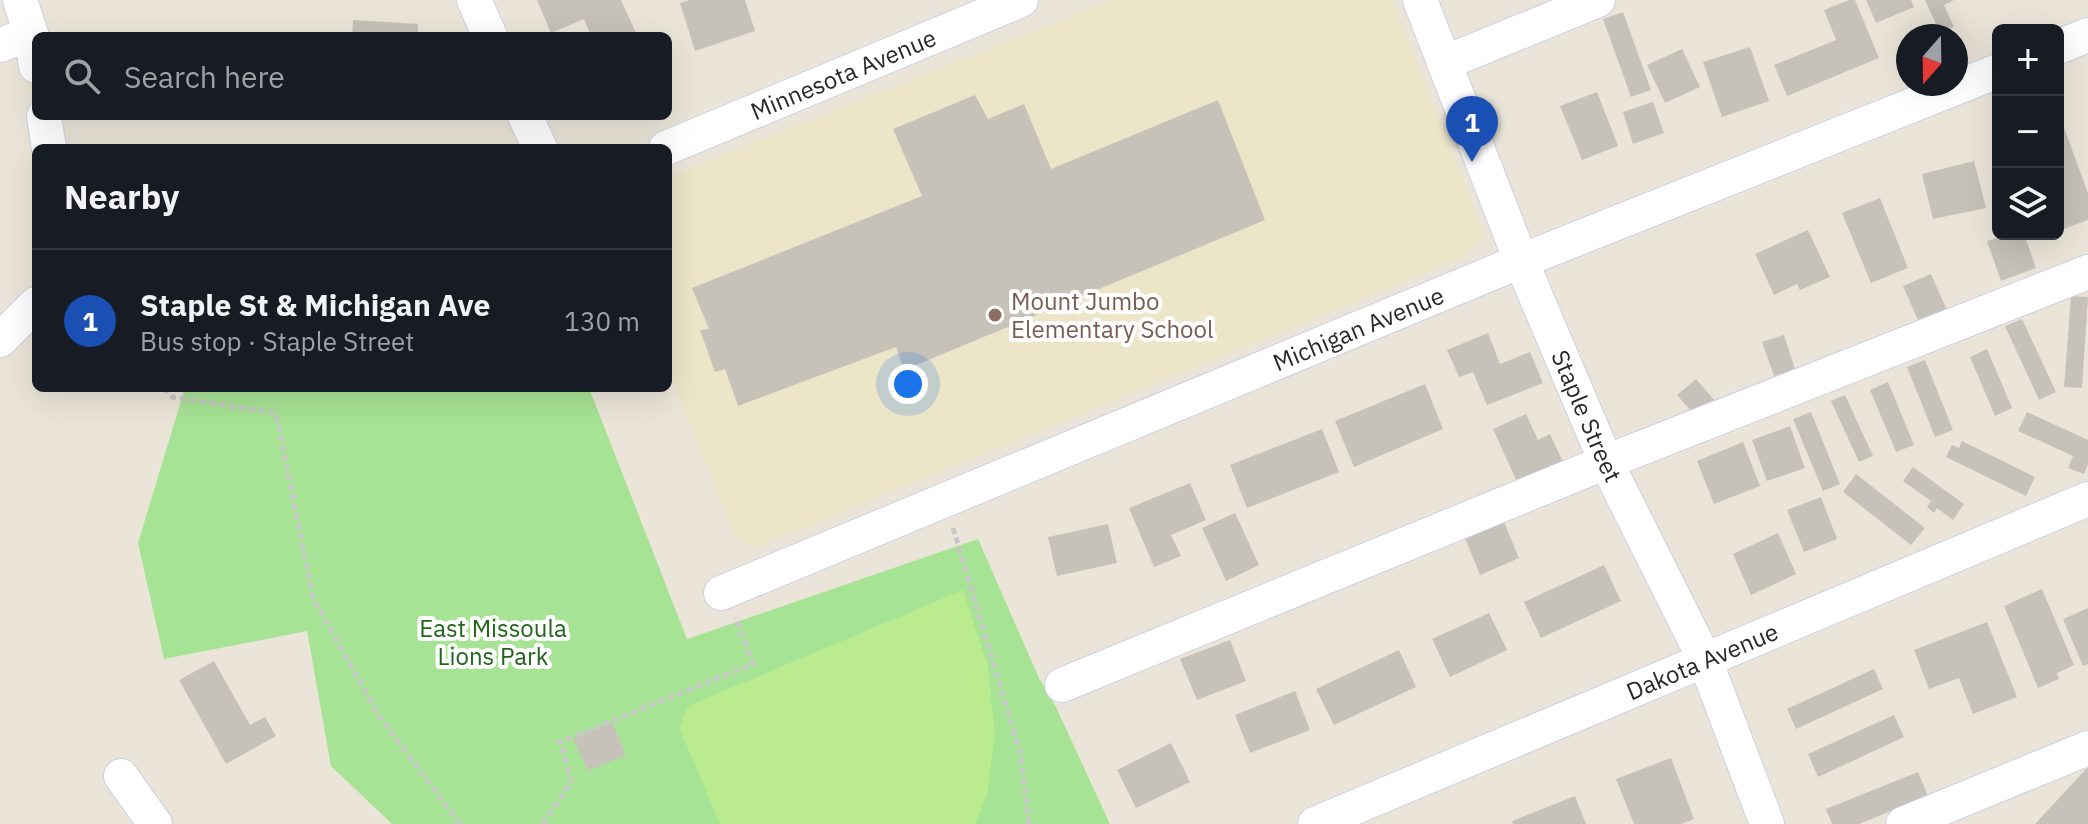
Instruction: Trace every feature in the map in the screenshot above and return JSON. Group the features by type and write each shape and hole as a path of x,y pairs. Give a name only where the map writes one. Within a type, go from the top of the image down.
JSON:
{"street":[{"path":"20,0 22,48"},
{"path":"474,0 488,32"},
{"name":"Minnesota Avenue","path":"672,145 1021,0"},
{"name":"Staple Street","path":"1420,0 1521,261 1606,462 1705,660 1767,824"},
{"path":"1444,63 1598,0"},
{"path":"2064,45 2088,35"},
{"name":"Michigan Avenue","path":"724,592 1521,261 1992,73"},
{"path":"45,120 48,144"},
{"path":"527,120 538,144"},
{"path":"1062,685 1606,462 2088,272"},
{"path":"0,340 32,308"},
{"name":"Dakota Avenue","path":"1315,824 2088,499"},
{"path":"1903,824 2088,748"},
{"path":"121,776 155,824"}],"path":[{"path":"168,392 172,397 276,413 313,598 379,716 460,824"},
{"path":"945,500 1020,752 1029,824"},
{"path":"543,824 571,782 559,742 753,664 724,592"}],"shaded area":[{"name":"Mount Jumbo Elementary School","path":"1112,0 1391,0 1485,235 1461,258 756,547 737,540 672,381 672,175"}],"green space":[{"name":"East Missoula Lions Park","path":"184,392 591,392 687,639 978,539 1039,678 1056,707 1110,824 392,824 331,766 307,631 164,659 138,543"},
{"path":"963,590 988,666 995,736 987,794 976,824 720,824 679,727 688,706"}],"building":[{"path":"537,0 621,0 636,32 589,32 584,19 551,32"},
{"path":"690,0 745,0 755,31 695,51 680,3"},
{"path":"1855,0 1879,58 1787,96 1774,65 1836,40 1824,10"},
{"path":"1866,0 1911,0 1914,7 1876,23"},
{"path":"1925,0 1954,0 1944,5 1953,24 1936,24"},
{"path":"1623,12 1651,90 1631,97 1603,19"},
{"path":"353,20 418,24 418,32 352,32"},
{"path":"1750,47 1769,101 1722,117 1703,62"},
{"path":"1682,49 1700,87 1665,103 1647,65"},
{"path":"1597,92 1618,146 1582,160 1560,106"},
{"path":"975,95 988,119 1024,104 1051,169 1218,100 1265,220 904,370 896,347 738,406 725,369 715,372 700,330 709,329 692,288 922,196 893,129"},
{"path":"1653,102 1664,133 1633,144 1623,112"},
{"path":"2064,128 2088,193 2088,220 2064,229"},
{"path":"1974,161 1986,208 1933,219 1922,174"},
{"path":"1880,198 1908,268 1871,283 1842,213"},
{"path":"1808,230 1830,277 1800,290 1797,284 1774,295 1755,254"},
{"path":"2026,240 2036,268 2001,281 1987,241"},
{"path":"1931,274 1949,315 1921,327 1903,286"},
{"path":"2071,296 2088,297 2082,388 2064,387"},
{"path":"2022,319 2056,392 2039,400 2005,326"},
{"path":"1488,333 1500,364 1530,352 1543,383 1487,405 1473,372 1459,377 1447,350"},
{"path":"1784,335 1795,369 1774,376 1762,342"},
{"path":"1987,349 2012,408 1995,416 1970,357"},
{"path":"1925,360 1953,430 1935,437 1907,367"},
{"path":"1696,379 1715,401 1696,417 1677,395"},
{"path":"1888,382 1914,445 1896,452 1870,390"},
{"path":"1425,384 1443,429 1354,467 1335,421"},
{"path":"1845,395 1873,456 1859,462 1831,401"},
{"path":"1811,412 1840,484 1823,491 1793,419"},
{"path":"2027,412 2088,440 2088,464 2084,474 2068,468 2073,456 2018,431"},
{"path":"1526,414 1538,440 1550,434 1563,462 1517,482 1493,429"},
{"path":"1790,426 1805,468 1767,481 1752,440"},
{"path":"1322,429 1339,472 1247,508 1230,465"},
{"path":"1962,441 2035,477 2026,496 1946,457 1952,445 1959,448"},
{"path":"1743,442 1760,486 1714,504 1697,461"},
{"path":"1913,467 1964,504 1953,520 1937,508 1934,513 1927,507 1931,501 1903,481"},
{"path":"1856,474 1925,528 1911,545 1843,492"},
{"path":"1190,483 1206,520 1171,535 1181,556 1154,567 1129,508"},
{"path":"1821,497 1837,539 1804,552 1787,510"},
{"path":"1235,513 1259,565 1226,581 1202,528"},
{"path":"1504,522 1519,558 1480,575 1465,538"},
{"path":"1108,524 1117,563 1057,576 1048,537"},
{"path":"1778,533 1796,574 1751,595 1733,554"},
{"path":"1604,565 1621,601 1541,638 1524,602"},
{"path":"2042,589 2074,665 2057,673 2059,679 2038,688 2004,606"},
{"path":"2088,608 2088,664 2083,666 2063,619"},
{"path":"1489,613 1507,650 1450,677 1432,639"},
{"path":"1987,622 2017,697 1973,714 1959,678 1929,689 1914,650"},
{"path":"1230,640 1246,681 1197,700 1180,659"},
{"path":"1399,650 1416,687 1334,725 1316,689"},
{"path":"214,661 250,725 265,717 276,736 226,764 179,680"},
{"path":"1874,669 1883,689 1796,729 1787,709"},
{"path":"1295,691 1310,730 1250,753 1235,715"},
{"path":"1894,715 1904,737 1818,777 1808,754"},
{"path":"612,722 626,755 588,771 573,739"},
{"path":"1171,743 1190,782 1136,808 1117,770"},
{"path":"1671,758 1694,819 1681,824 1634,824 1616,779"},
{"path":"2088,767 2088,824 2035,824"},
{"path":"1918,772 1928,796 1859,824 1832,824 1826,809"},
{"path":"1575,796 1586,824 1513,824 1512,821"}],"place":[{"name":"Staple St & Michigan Ave","path":"1472,162"},
{"name":"Mount Jumbo Elementary School","path":"995,315"}]}
